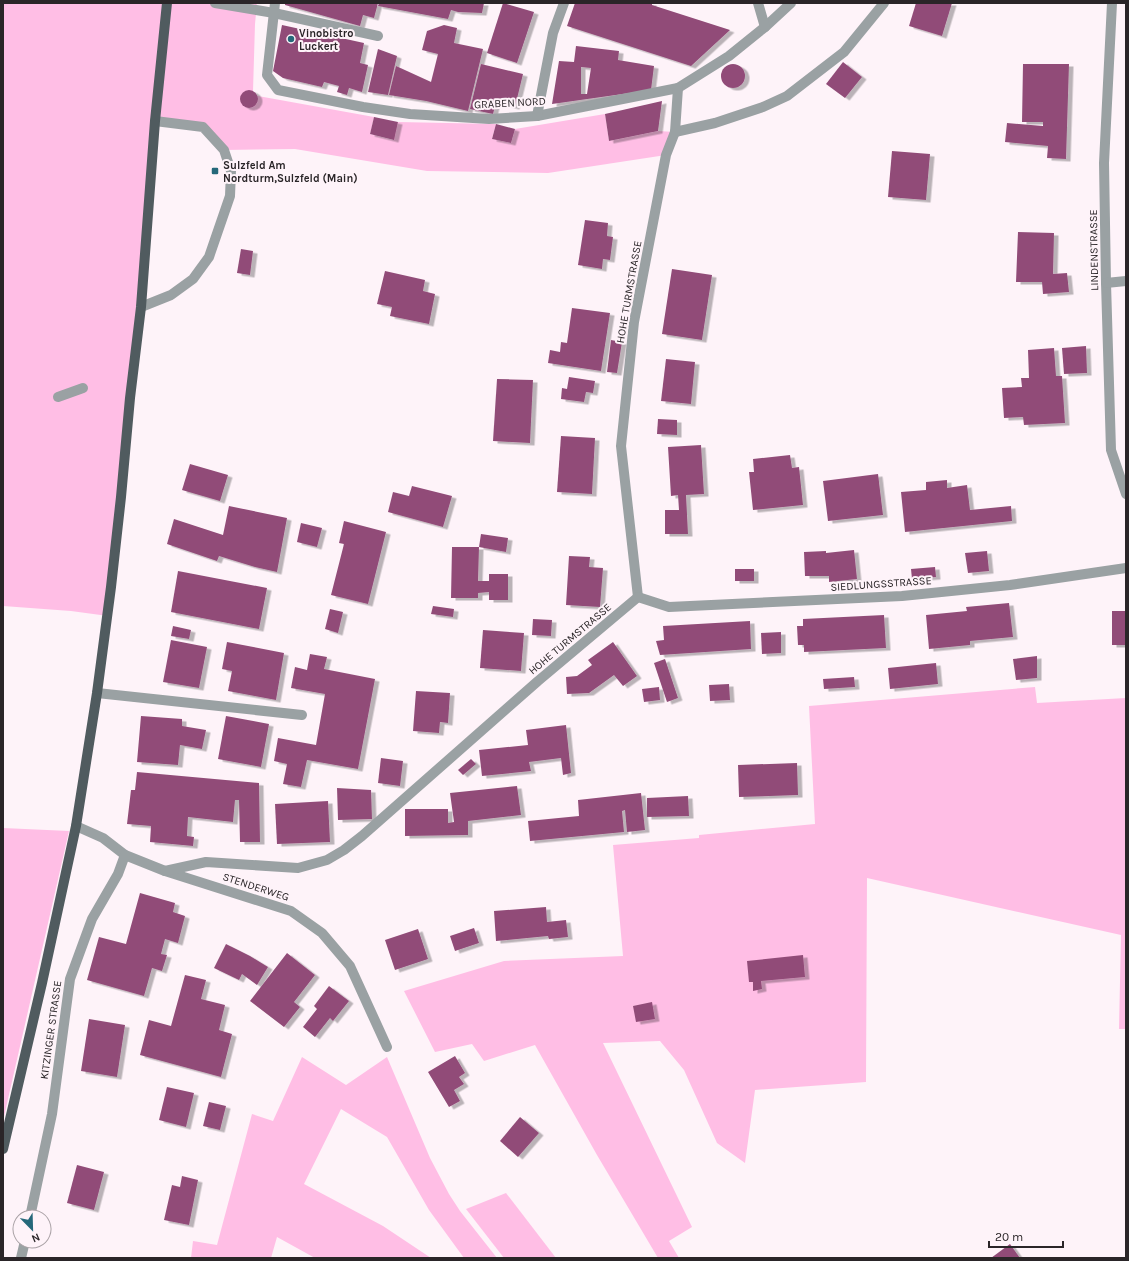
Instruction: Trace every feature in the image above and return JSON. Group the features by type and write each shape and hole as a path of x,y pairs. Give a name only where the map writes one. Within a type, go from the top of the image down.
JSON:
{"main road":[{"path":"3,1149 76,826 97,692 111,587 130,398 141,308 155,121 166,3"}],"street":[{"path":"215,3 275,8 378,36"},
{"path":"537,116 553,34 564,3"},
{"path":"758,3 765,27"},
{"name":"GRABEN NORD","path":"275,8 267,75 278,90 410,114 489,119 537,116 678,88 729,56 765,27 791,3"},
{"path":"675,132 722,120 763,107 787,96 844,52 884,3"},
{"name":"LINDENSTRASSE","path":"1112,3 1104,162 1106,283 1111,450 1126,494"},
{"name":"HOHE TURMSTRASSE","path":"165,871 206,862 298,868 327,860 344,850 362,836 538,681 638,597 622,446 634,322 666,155 675,132 678,88"},
{"path":"141,308 171,295 193,279 209,257 230,196 231,171 224,150 203,128 155,121"},
{"path":"1106,283 1126,281"},
{"path":"58,397 83,388"},
{"name":"SIEDLUNGSSTRASSE","path":"638,597 668,607 902,596 1010,585 1126,568"},
{"path":"97,692 302,716"},
{"path":"76,826 103,838 125,855 165,871"},
{"name":"KITZINGER STRASSE","path":"32,1209 52,1114 70,979 92,919 118,874 125,855"},
{"name":"STENDERWEG","path":"165,871 291,911 322,933 350,966 387,1047"}],"shaded area":[{"path":"3,3 257,3 253,91 243,93 241,99 244,105 247,107 253,107 257,103 258,96 374,117 370,134 393,140 398,122 496,124 492,139 511,143 515,129 605,114 609,141 658,131 675,132 666,155 548,173 427,171 295,149 224,150 203,128 155,121 108,616 71,611 3,606"},
{"path":"1035,687 1037,703 1126,698 1126,1029 1119,1029 1121,935 867,878 866,1082 755,1090 745,1163 717,1143 684,1070 660,1041 603,1043 692,1227 669,1241 679,1258 658,1258 597,1155 535,1045 484,1061 472,1044 435,1052 404,991 504,961 623,956 613,845 699,838 699,835 815,824 809,706"},
{"path":"3,828 69,831 3,1121"},
{"path":"302,1057 346,1085 387,1057 430,1158 449,1194 460,1211 497,1258 464,1258 429,1210 387,1137 341,1109 304,1184 383,1226 431,1258 315,1258 277,1237 271,1258 191,1258 193,1241 217,1245 252,1114 273,1121"},
{"path":"506,1193 556,1258 504,1258 466,1209"}],"building":[{"path":"285,3 378,3 374,18 363,15 360,26 285,5"},
{"path":"379,3 484,3 482,13 458,12 451,10 448,19 378,6"},
{"path":"503,3 534,12 517,63 487,53"},
{"path":"575,3 652,3 652,5 730,30 691,66 567,26"},
{"path":"916,3 952,3 942,36 909,26"},
{"path":"282,25 364,43 360,63 368,65 362,92 349,88 347,95 337,92 339,86 324,82 322,87 283,78 273,71"},
{"path":"444,25 457,28 454,43 483,49 468,111 426,101 389,95 396,66 431,82 438,54 422,50 427,31"},
{"path":"576,46 619,51 618,60 654,66 651,90 552,104 559,61 574,62","holes":["581,67 591,68 587,94 581,94"]},
{"path":"378,49 397,56 388,95 368,92"},
{"path":"843,62 862,77 845,98 826,84"},
{"path":"481,64 523,74 515,107 496,102 493,114 470,109"},
{"path":"733,64 742,67 745,76 742,85 733,88 724,85 721,76 724,67"},
{"path":"1023,64 1069,64 1066,159 1047,158 1048,146 1005,142 1007,123 1043,126 1043,122 1022,122"},
{"path":"249,90 255,93 258,99 255,105 249,108 243,105 240,99 243,93"},
{"path":"662,101 658,131 609,141 605,114"},
{"path":"374,117 398,122 394,140 370,134"},
{"path":"496,124 515,129 511,143 492,139"},
{"path":"892,151 930,154 926,200 888,197"},
{"path":"585,220 608,223 607,236 613,237 610,260 603,259 602,269 578,265"},
{"path":"1018,232 1054,233 1053,274 1067,273 1069,292 1043,294 1042,282 1016,282"},
{"path":"241,249 253,251 250,275 237,273"},
{"path":"672,269 712,275 702,340 662,334"},
{"path":"385,271 425,280 423,291 435,294 429,324 390,316 392,307 377,304"},
{"path":"572,308 610,313 601,371 548,363 550,350 560,352 561,342 567,343"},
{"path":"611,340 622,342 617,373 607,372"},
{"path":"1086,346 1087,373 1064,374 1062,348"},
{"path":"1054,348 1056,376 1062,376 1065,423 1024,425 1023,417 1004,418 1002,388 1022,387 1021,378 1029,378 1028,350"},
{"path":"666,359 695,362 691,404 661,401"},
{"path":"569,377 595,381 593,393 586,392 584,402 561,399 562,388 567,389"},
{"path":"497,379 533,380 530,443 493,441"},
{"path":"658,419 677,420 677,435 657,434"},
{"path":"561,436 595,438 592,494 557,492"},
{"path":"701,445 704,494 686,495 688,534 665,534 665,510 679,510 678,495 671,496 668,447"},
{"path":"790,455 792,468 799,467 803,505 753,510 749,472 754,472 753,459"},
{"path":"190,464 228,475 220,501 182,490"},
{"path":"878,474 883,515 828,521 823,481"},
{"path":"947,480 947,488 967,485 970,510 1011,506 1012,521 905,532 901,492 926,490 926,482"},
{"path":"412,486 452,496 443,527 388,512 393,492 409,496"},
{"path":"229,506 287,518 277,572 219,556 217,561 167,544 174,519 223,535"},
{"path":"344,521 386,532 368,604 331,595 344,544 339,543"},
{"path":"301,523 322,528 317,547 297,542"},
{"path":"481,534 508,538 506,552 479,547"},
{"path":"452,547 479,547 478,581 489,581 489,574 508,574 508,600 489,600 489,592 478,593 478,598 451,598"},
{"path":"854,550 857,579 829,582 829,576 805,576 804,552 826,551 826,553"},
{"path":"987,551 989,571 968,573 965,553"},
{"path":"569,556 590,557 589,567 603,568 600,607 566,605"},
{"path":"935,567 936,577 912,579 911,569"},
{"path":"735,569 754,569 754,581 735,581"},
{"path":"178,571 267,588 259,629 171,612"},
{"path":"1009,603 1013,637 970,641 970,645 929,649 926,615 967,611 966,607"},
{"path":"433,606 454,609 453,617 431,614"},
{"path":"330,609 343,612 338,633 325,629"},
{"path":"1112,611 1126,611 1126,645 1112,645"},
{"path":"884,615 886,648 804,652 804,645 798,645 797,626 803,626 803,619"},
{"path":"533,619 552,620 551,636 532,635"},
{"path":"750,621 751,649 660,655 656,641 664,640 663,626"},
{"path":"173,626 191,630 189,639 171,636"},
{"path":"483,630 524,633 521,671 480,668"},
{"path":"781,632 781,653 762,654 761,633"},
{"path":"171,640 207,647 199,688 163,682"},
{"path":"227,642 284,653 276,700 228,691 232,671 222,669"},
{"path":"613,642 637,676 623,686 614,675 589,693 567,694 566,677 577,676 592,665 588,660"},
{"path":"310,654 327,657 324,669 375,679 358,769 307,760 301,787 283,784 287,764 274,761 278,738 316,745 325,694 291,688 295,667 307,670"},
{"path":"1037,656 1037,678 1016,680 1013,659"},
{"path":"665,659 678,698 667,702 654,663"},
{"path":"936,663 938,684 890,689 888,668"},
{"path":"854,677 855,687 824,689 823,679"},
{"path":"729,684 730,700 710,701 709,685"},
{"path":"659,687 660,700 644,702 642,689"},
{"path":"416,691 450,693 448,723 440,722 439,733 413,731"},
{"path":"141,716 182,719 182,726 206,730 202,749 180,745 178,765 137,762"},
{"path":"226,716 269,724 261,767 218,759"},
{"path":"566,725 571,773 563,775 561,758 529,762 531,771 482,776 479,750 528,745 526,730"},
{"path":"381,758 403,761 400,786 378,783"},
{"path":"471,759 476,764 463,775 458,770"},
{"path":"797,763 798,795 739,797 738,765"},
{"path":"137,772 259,783 260,842 240,842 239,800 235,800 233,822 188,817 187,836 194,837 193,846 150,842 151,826 127,824 131,790 135,790"},
{"path":"517,786 521,815 468,821 468,835 405,836 405,809 448,809 448,823 454,822 450,793"},
{"path":"337,788 371,790 372,819 338,820"},
{"path":"641,793 645,830 627,832 625,810 622,811 624,832 530,841 528,821 579,816 578,800"},
{"path":"688,796 689,816 647,817 647,798"},
{"path":"328,801 330,842 277,844 275,804"},
{"path":"140,893 175,903 173,912 185,916 178,943 165,939 161,954 167,955 162,971 152,968 144,996 87,980 99,937 126,944"},
{"path":"546,907 547,922 566,920 568,937 549,939 548,936 496,941 494,911"},
{"path":"474,928 479,943 455,951 450,936"},
{"path":"418,929 428,959 395,970 385,940"},
{"path":"226,944 268,967 257,985 242,974 239,980 214,968"},
{"path":"287,953 315,975 294,1002 300,1007 284,1027 250,1001"},
{"path":"803,955 805,977 761,981 762,989 753,991 753,982 749,982 747,961"},
{"path":"185,975 206,980 201,999 225,1005 219,1030 232,1034 221,1077 140,1055 149,1020 171,1026"},
{"path":"329,986 349,1001 333,1021 330,1018 315,1037 303,1027 317,1009 314,1006"},
{"path":"652,1002 655,1019 636,1022 633,1006"},
{"path":"89,1019 125,1025 117,1077 81,1071"},
{"path":"455,1056 465,1073 459,1077 464,1084 454,1090 460,1101 449,1107 428,1072"},
{"path":"167,1087 194,1093 186,1127 159,1120"},
{"path":"209,1102 226,1106 220,1130 203,1126"},
{"path":"520,1117 539,1133 518,1157 500,1141"},
{"path":"77,1165 104,1172 94,1210 67,1203"},
{"path":"182,1176 198,1180 189,1225 164,1220 172,1185 180,1187"},
{"path":"1010,1244 1020,1258 991,1258"}],"place":[{"name":"Vinobistro Luckert","path":"291,39"},
{"name":"Sulzfeld Am Nordturm,Sulzfeld (Main)","path":"215,171"}]}
